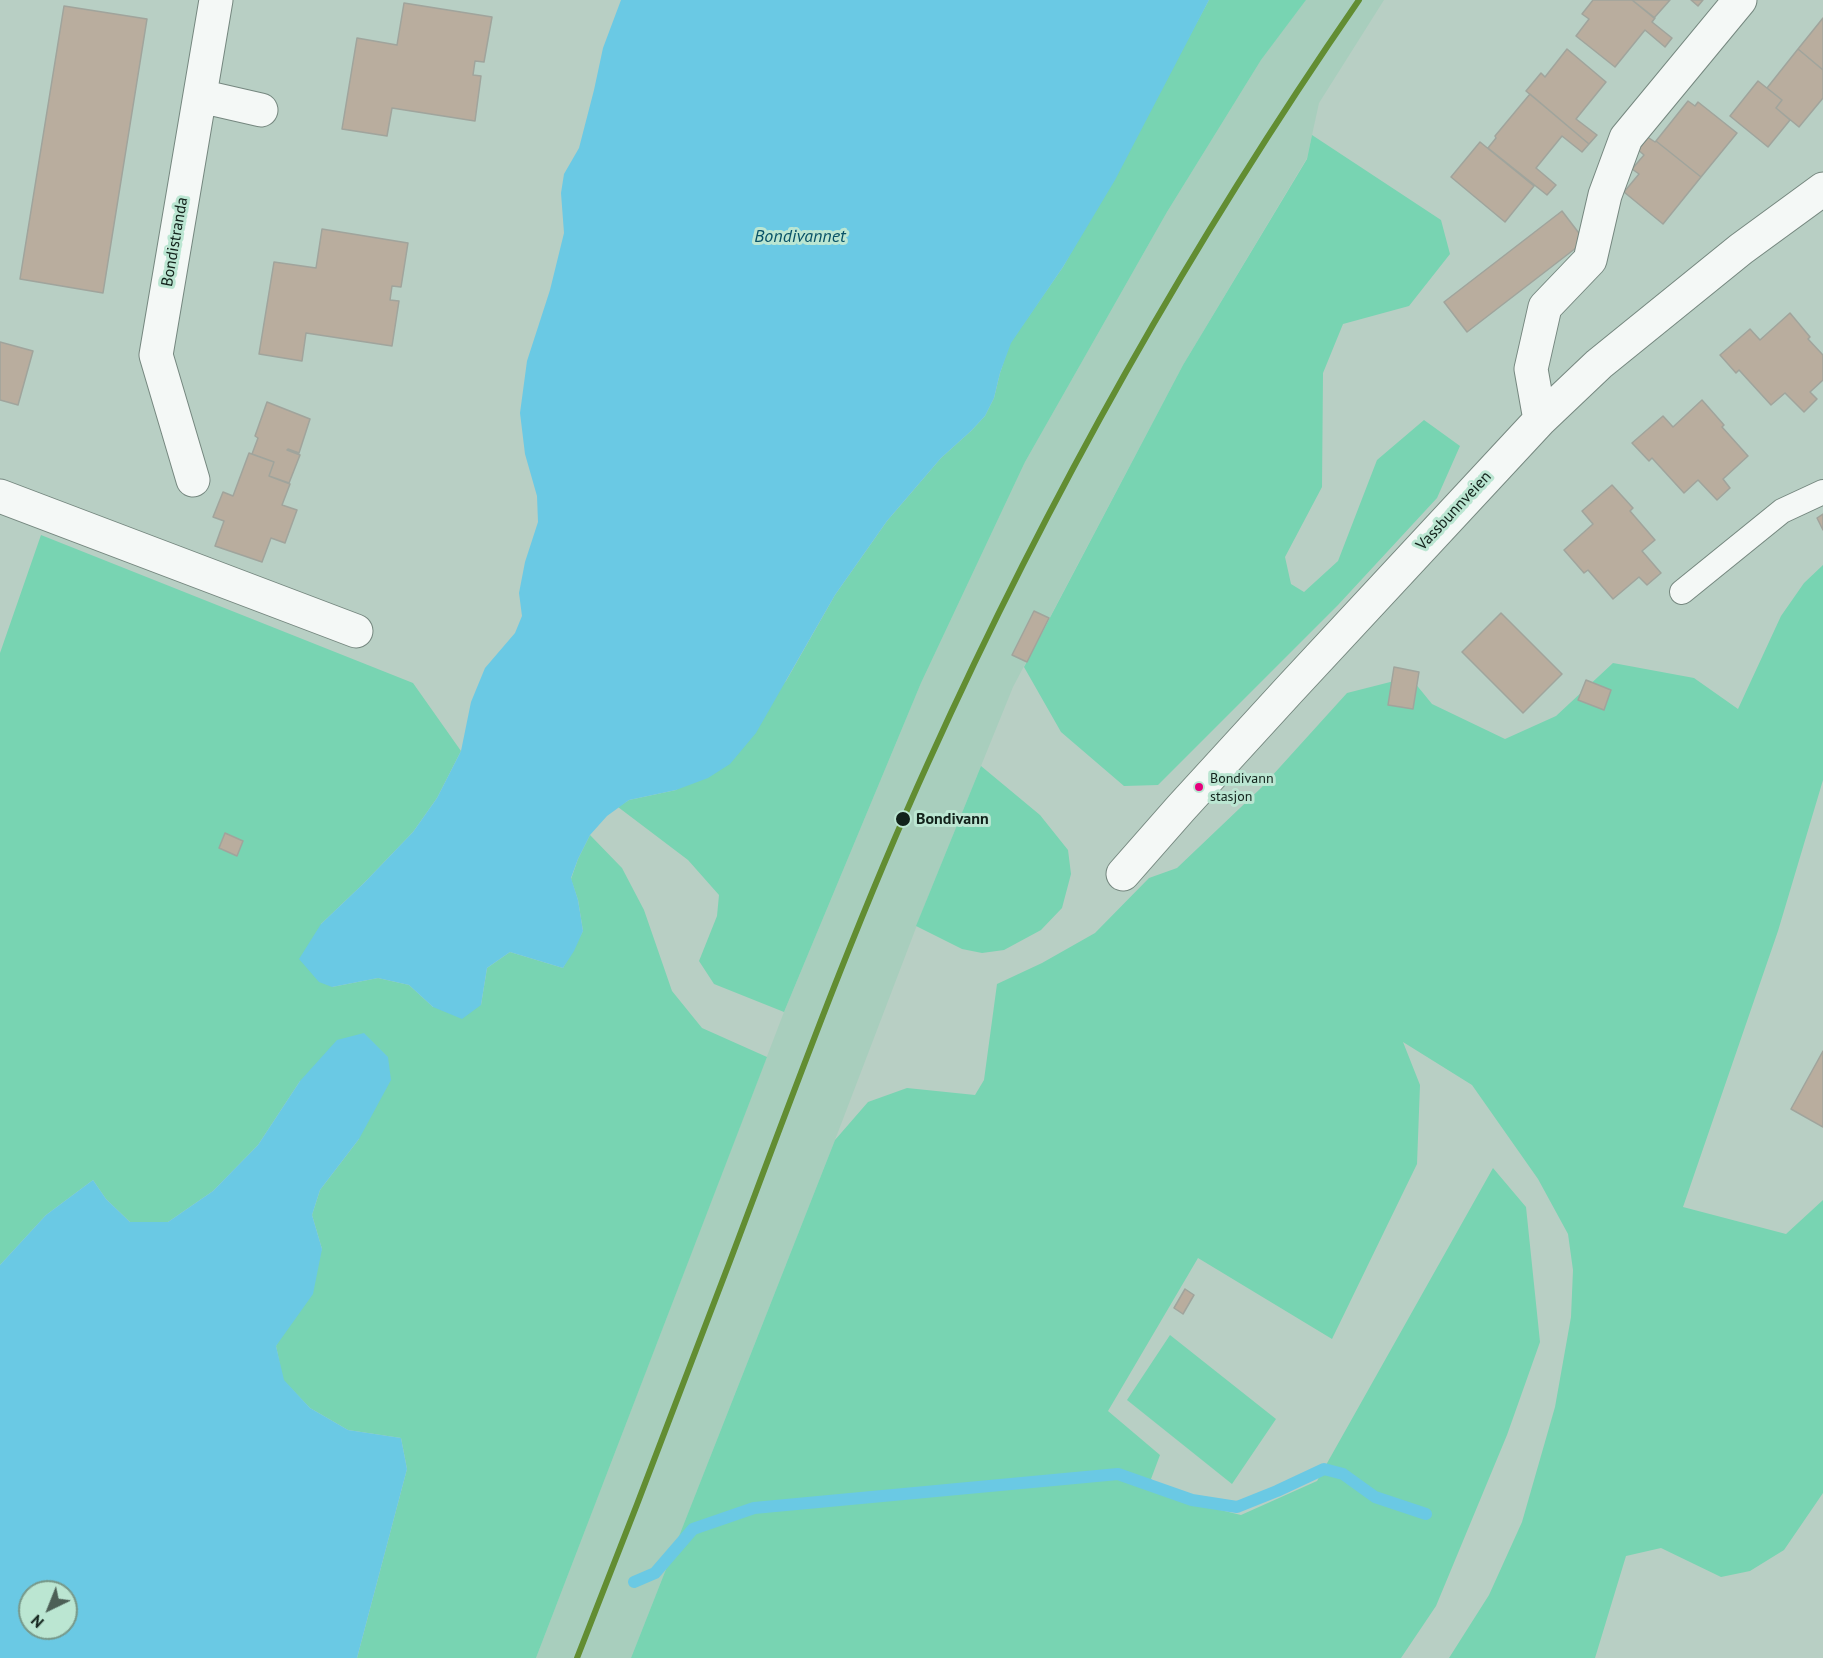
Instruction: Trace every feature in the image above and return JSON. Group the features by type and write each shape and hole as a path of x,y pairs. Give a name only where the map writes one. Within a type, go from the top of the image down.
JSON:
{"street":[{"name":"Bondistranda","path":"193,480 156,355 216,0"},
{"path":"1540,420 1531,369 1545,307 1590,260 1605,195 1626,138 1740,0"},
{"path":"200,96 261,110"},
{"name":"Vassbunnveien","path":"1124,874 1281,698 1540,420 1599,364 1741,249 1823,189"},
{"path":"0,496 356,631"}],"lane":[{"path":"1682,592 1782,511 1823,492"}],"shaded area":[{"path":"1306,0 1384,0 1319,103 1307,158 1183,365 1013,687 927,899 835,1140 631,1658 536,1658 784,1012 921,683 1025,462 1167,212 1261,60"}],"green space":[{"path":"1209,0 1306,0 1261,60 1167,212 1025,462 921,683 784,1012 714,984 699,961 717,916 719,895 688,860 618,807 629,800 676,790 786,681 835,595 887,521 941,458 985,416 994,398 1010,343 1063,267"},
{"path":"1312,135 1441,220 1450,254 1409,306 1343,324 1323,373 1322,487 1285,557 1291,584 1304,592 1338,561 1377,460 1424,420 1460,446 1437,498 1338,605 1158,785 1124,786 1061,732 1024,667 1183,365 1307,159"},
{"path":"41,535 413,683 461,751 437,798 413,832 321,924 332,987 378,978 409,985 433,1007 481,1005 487,968 510,952 563,968 583,931 578,900 571,879 590,835 622,868 644,910 672,991 702,1028 767,1057 536,1658 357,1658 407,1469 401,1438 348,1430 310,1408 283,1380 276,1346 322,1249 312,1215 320,1190 359,1139 300,1081 258,1145 213,1191 168,1222 130,1222 106,1199 93,1180 46,1215 0,1265 0,653"},
{"path":"1823,565 1823,780 1778,931 1683,1207 1786,1234 1823,1200 1823,1493 1784,1550 1750,1571 1721,1577 1661,1548 1626,1556 1595,1658 1449,1658 1489,1595 1522,1522 1555,1407 1571,1317 1573,1270 1568,1234 1538,1179 1472,1085 1403,1042 1420,1085 1417,1164 1332,1339 1198,1258 1108,1411 1160,1455 1151,1479 1171,1498 1241,1515 1317,1481 1493,1168 1526,1207 1540,1342 1507,1435 1436,1606 1401,1658 631,1658 835,1140 868,1102 907,1088 975,1095 984,1080 997,984 1042,963 1095,933 1149,878 1177,868 1261,788 1347,693 1410,677 1432,704 1505,739 1556,716 1613,663 1694,678 1738,709 1781,616 1804,583"},
{"path":"981,766 1040,815 1068,850 1071,874 1062,908 1041,930 1004,950 982,953 962,949 916,926"},
{"path":"1170,1335 1276,1419 1232,1484 1127,1400"}],"water":[{"name":"Bondivannet","path":"621,0 1209,0 1115,180 1063,267 1011,343 994,398 985,416 941,458 887,521 835,595 756,733 730,764 708,778 676,790 629,800 607,816 590,835 571,878 578,900 583,931 563,968 510,952 487,968 481,1005 462,1019 433,1007 409,985 378,978 332,987 319,982 299,959 321,924 413,832 437,798 461,751 471,702 485,668 515,633 522,616 519,593 525,562 538,522 537,496 525,454 520,413 527,361 550,290 564,233 561,193 564,174 579,148 603,48"},
{"path":"364,1033 388,1057 391,1080 359,1139 320,1190 312,1215 322,1249 313,1294 276,1346 284,1380 310,1408 348,1430 401,1438 407,1469 357,1658 0,1658 0,1265 46,1215 93,1180 106,1199 130,1222 168,1222 213,1191 258,1145 300,1081 337,1040"}],"building":[{"path":"1593,0 1632,0 1655,18 1652,22 1672,38 1665,47 1645,30 1615,67 1576,36 1589,19 1582,14"},
{"path":"1632,0 1670,0 1654,18"},
{"path":"1691,0 1703,0 1698,6"},
{"path":"404,3 492,17 484,62 475,61 473,75 481,76 475,121 392,108 387,136 342,129 357,38 397,45"},
{"path":"64,6 147,19 103,293 20,279"},
{"path":"1823,18 1823,70 1798,49"},
{"path":"1567,49 1606,82 1576,119 1597,135 1589,144 1526,91 1541,73 1545,77"},
{"path":"1798,49 1823,70 1823,98 1799,127 1776,108 1782,100 1767,88"},
{"path":"1758,81 1782,100 1776,108 1790,120 1768,147 1730,116"},
{"path":"1530,94 1589,144 1582,152 1562,136 1536,168 1556,185 1547,195 1488,148 1496,138 1495,136"},
{"path":"1688,101 1695,106 1698,102 1737,133 1701,177 1656,141"},
{"path":"1646,136 1656,141 1701,177 1663,224 1624,192 1639,174 1632,169 1644,155 1636,148"},
{"path":"1480,142 1534,186 1505,222 1451,177"},
{"path":"1562,211 1585,241 1467,332 1444,302"},
{"path":"322,229 408,243 401,287 392,286 390,300 399,301 392,346 306,333 302,361 259,354 274,262 316,268"},
{"path":"1790,313 1810,337 1808,339 1823,355 1823,380 1810,392 1817,399 1804,412 1785,393 1771,405 1739,370 1736,373 1720,355 1750,329 1760,340"},
{"path":"0,342 33,351 18,405 0,400"},
{"path":"1702,400 1748,456 1723,479 1730,488 1717,500 1698,480 1684,493 1652,458 1649,461 1632,443 1663,416 1673,427"},
{"path":"267,402 310,419 299,453 287,450 300,455 289,483 269,476 274,462 252,454 258,438 255,436"},
{"path":"249,453 274,462 269,476 290,484 282,505 297,510 285,543 271,538 262,562 215,546 224,521 213,517 223,492 233,496"},
{"path":"1612,485 1633,508 1630,511 1655,540 1642,551 1661,573 1647,585 1639,577 1613,599 1588,570 1584,573 1564,550 1593,524 1582,511"},
{"path":"1823,514 1823,530 1817,518"},
{"path":"1034,611 1049,618 1027,662 1012,655"},
{"path":"1501,613 1562,674 1523,713 1462,652"},
{"path":"1394,667 1419,672 1413,709 1388,705"},
{"path":"1586,680 1611,690 1604,710 1578,700"},
{"path":"225,833 243,841 237,856 219,848"},
{"path":"1823,1051 1823,1127 1791,1109"},
{"path":"1185,1289 1194,1295 1183,1314 1174,1308"}],"waterway":[{"path":"634,1582 655,1573 693,1529 754,1508 1118,1474 1192,1500 1237,1507 1324,1469 1343,1474 1375,1497 1426,1514"}],"transit line":[{"path":"577,1658 849,948 901,824 974,664 1073,468 1181,277 1238,183 1359,0"}],"place":[{"name":"Bondivann stasjon","path":"1199,787"},
{"name":"Bondivann","path":"903,819"}]}
